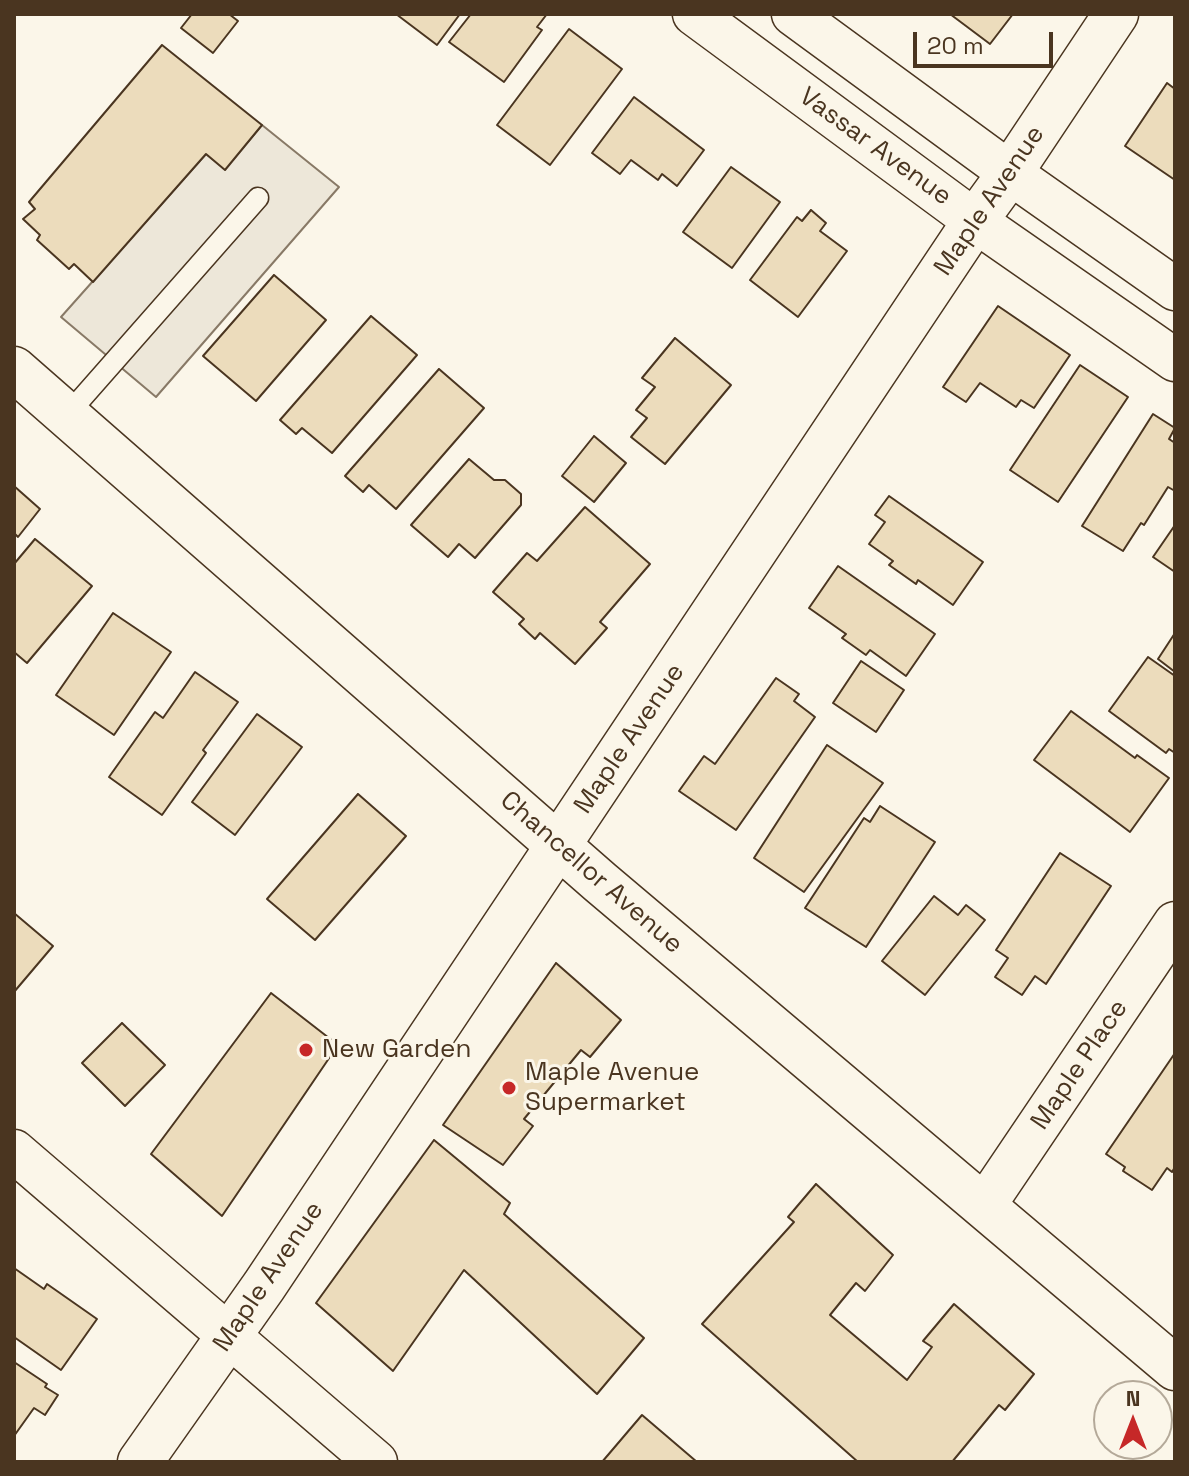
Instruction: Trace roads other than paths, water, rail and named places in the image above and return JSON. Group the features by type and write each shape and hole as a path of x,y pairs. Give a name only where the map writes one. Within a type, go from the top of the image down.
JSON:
{"street":[{"name":"Vassar Avenue","path":"694,14 975,221 1175,360"},
{"path":"793,14 1175,289"},
{"name":"Maple Avenue","path":"140,1462 230,1336 1116,14"},
{"name":"Chancellor Avenue","path":"14,369 558,846 1175,1368"},
{"name":"Maple Place","path":"984,1206 1175,923"},
{"path":"14,1151 376,1462"}],"lane":[{"path":"67,415 258,198"}],"place":[{"name":"New Garden","path":"306,1050"},
{"name":"Maple Avenue Supermarket","path":"509,1088"}]}
